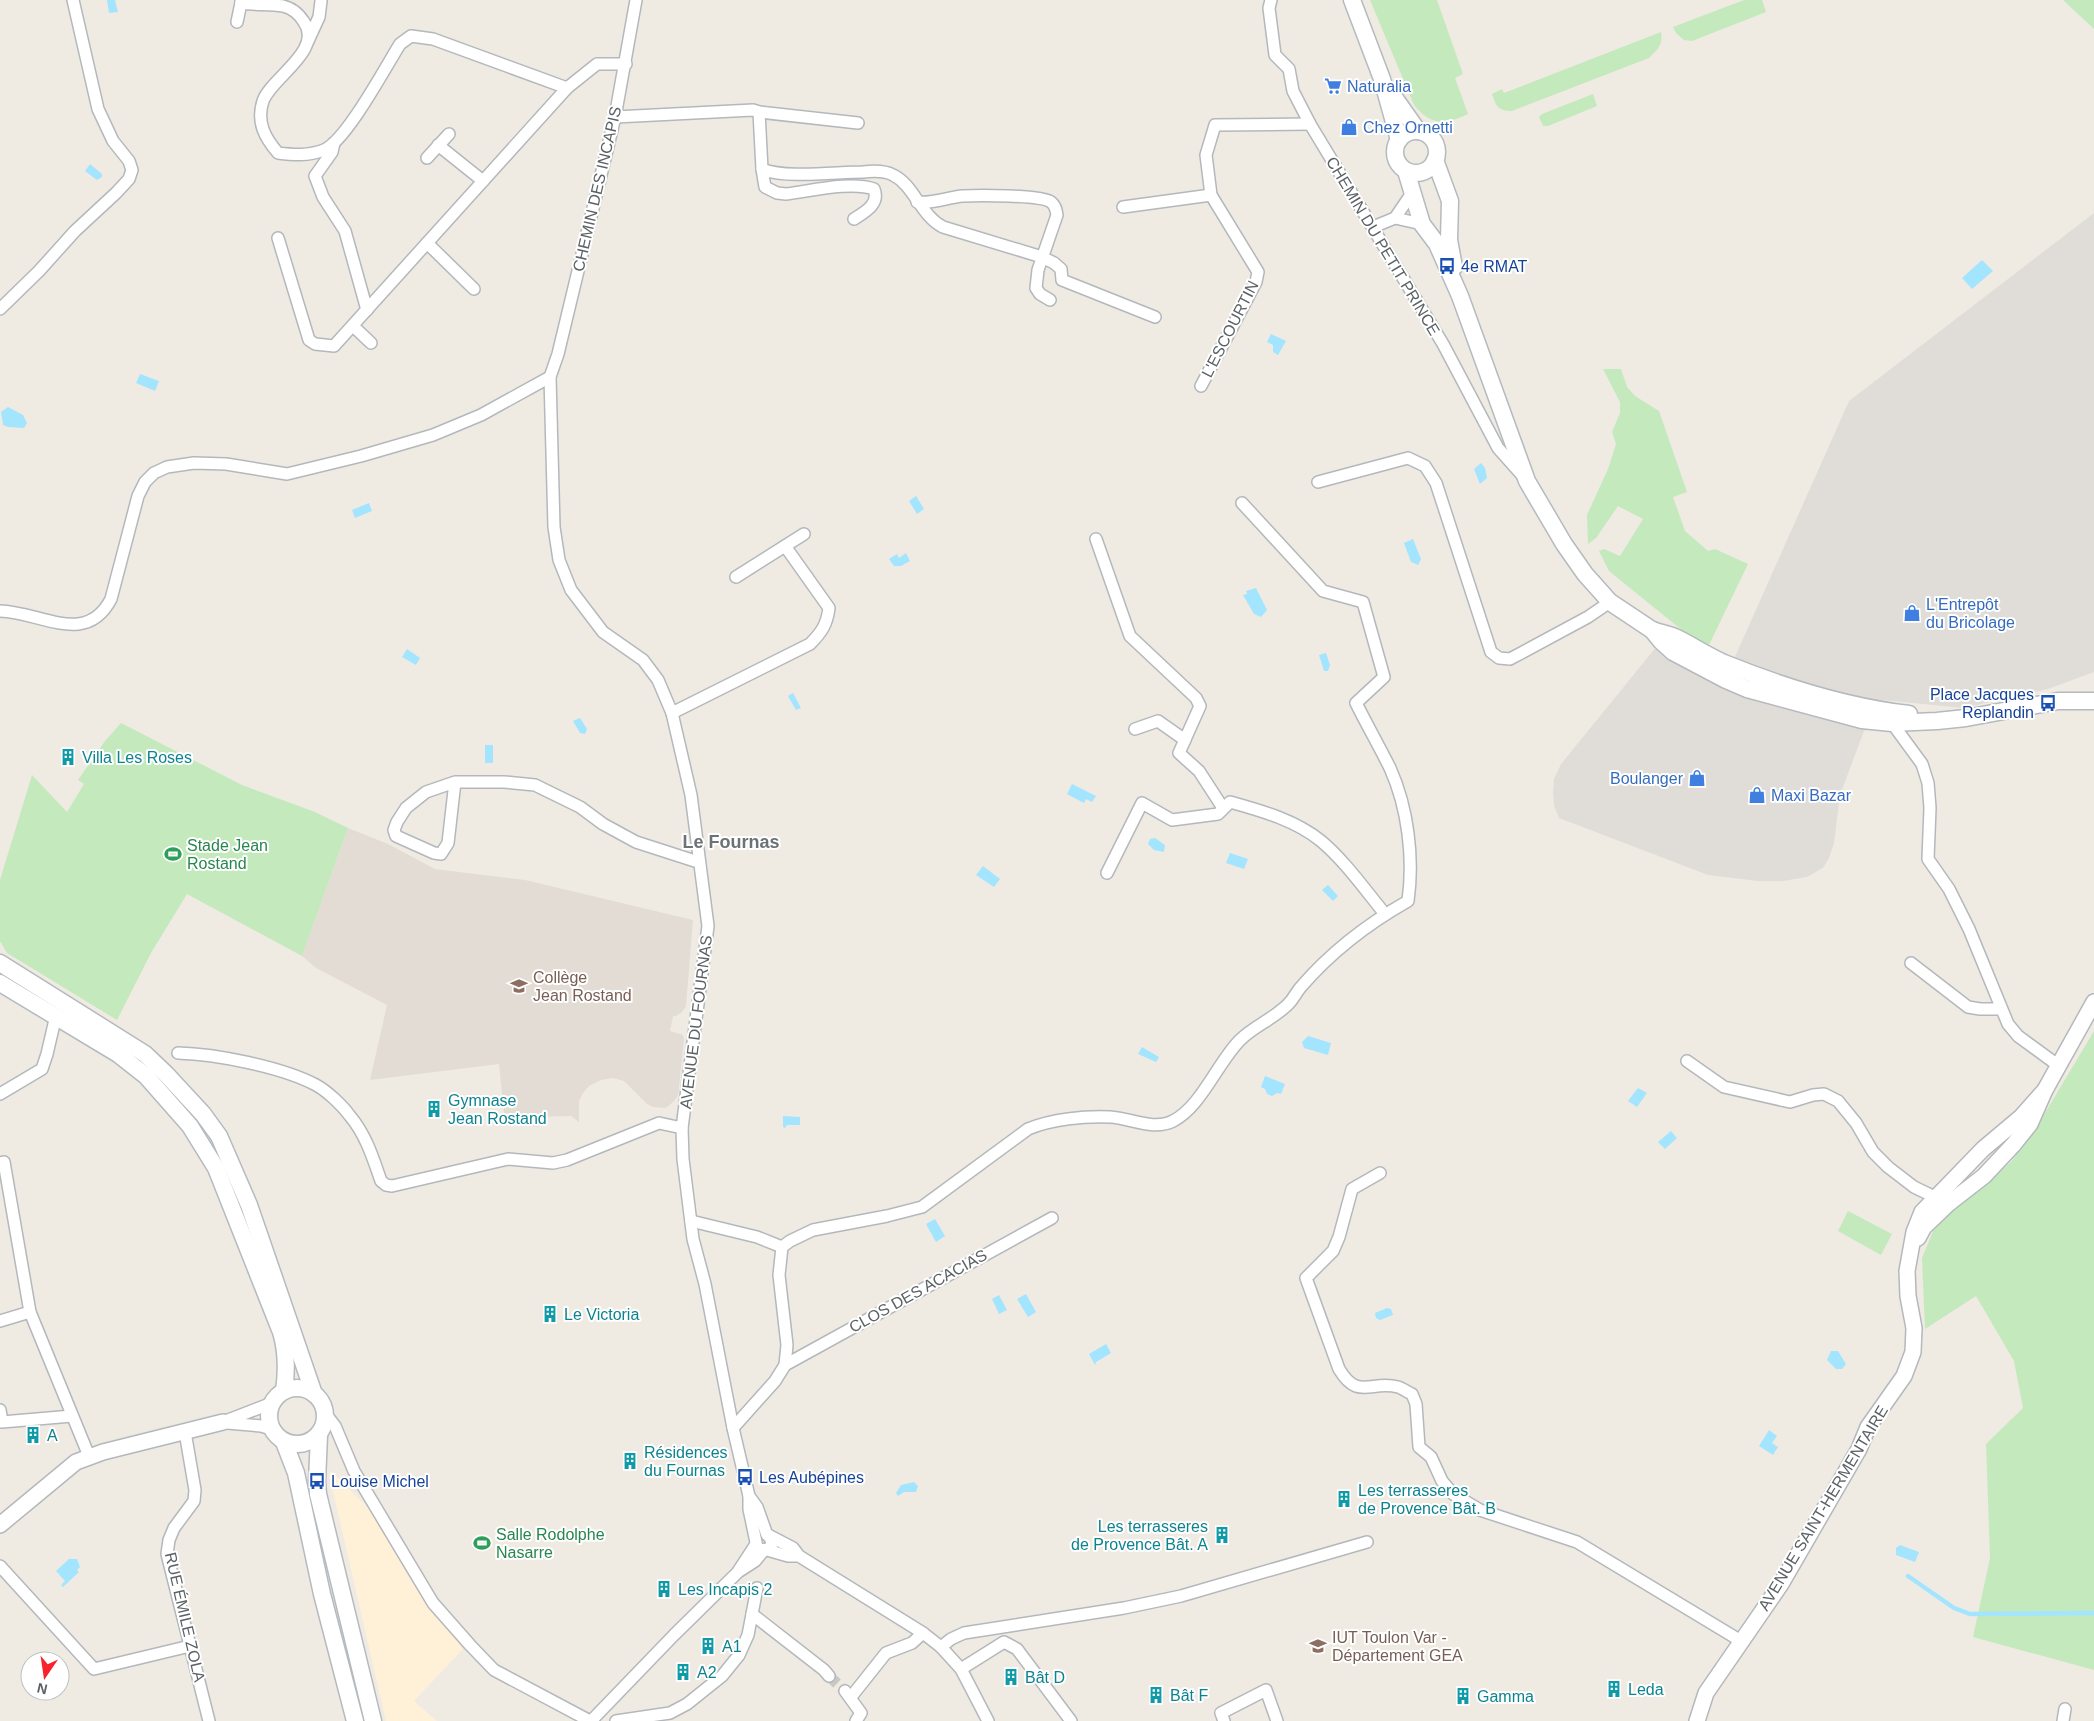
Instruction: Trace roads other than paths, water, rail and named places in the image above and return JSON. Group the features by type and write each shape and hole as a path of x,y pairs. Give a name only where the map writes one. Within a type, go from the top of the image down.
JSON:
{"main road":[{"path":"1352,0 1382,79 1399,140"},
{"path":"1382,79 1418,132"},
{"path":"1406,170 1419,173 1426,170 1435,160 1437,153 1432,139 1427,135 1418,132 1407,133 1399,140 1395,148 1397,161 1406,170 1422,224 1437,244 1460,296 1527,481 1564,544 1585,574 1610,602 1652,630 1677,638 1705,654 1741,670 1808,691 1894,713 1956,719"},
{"path":"1435,160 1450,201 1449,240 1460,296"},
{"path":"1422,224 1435,226 1449,220"},
{"path":"1652,630 1673,652 1726,680 1747,689 1790,702 1852,718 1892,723 1956,719 2058,701 2094,690"},
{"path":"1790,702 1808,691"},
{"path":"2058,701 2094,700"},
{"path":"0,963 144,1054 166,1074 203,1114 219,1136 249,1205 314,1394 323,1406 325,1413 325,1420 319,1435 318,1494 373,1721"},
{"path":"0,983 118,1054 146,1076 190,1126 216,1168 281,1332 285,1346 286,1364 284,1391"},
{"path":"314,1394 299,1388 284,1391 272,1403 268,1420 271,1429 284,1442 296,1473 322,1594 355,1721"},
{"path":"284,1442 303,1444 312,1441 319,1435"}],"street":[{"path":"0,308 39,271 75,231 116,193 128,179 132,170 129,162 113,141 98,108 73,0"},
{"name":"CHEMIN DES INCAPIS","path":"550,377 558,354 615,117 636,0"},
{"name":"CHEMIN DU PETIT PRINCE","path":"1271,0 1269,8 1275,56 1289,69 1293,92 1310,124 1443,344 1498,448 1527,481"},
{"path":"321,1 319,17 308,43 299,57 263,100 261,119 265,137 278,153 300,156 325,149 334,142 344,133 400,44 411,36 432,39 567,88"},
{"path":"237,22 241,2 284,6 298,13 307,26 308,43"},
{"path":"278,238 309,340 315,344 334,346 567,88 597,64 626,64"},
{"path":"615,117 752,110 858,123"},
{"path":"759,112 762,169 765,187 777,193 786,194 848,187 874,189 876,199 873,205 854,219"},
{"name":"L'ESCOURTIN","path":"1202,386 1256,282 1258,272 1211,195 1206,156 1214,125 1310,124"},
{"path":"427,158 449,134"},
{"path":"334,142 332,152 315,176 323,197 345,231 367,310"},
{"path":"438,145 483,181"},
{"path":"762,169 771,172 789,173 884,172 893,174 903,182 932,221 943,227 1042,257 1054,263 1061,270 1062,280 1155,317"},
{"path":"1373,227 1395,218 1412,193"},
{"path":"1123,207 1211,195"},
{"path":"917,202 925,203 962,196 1026,197 1050,201 1056,206 1057,216 1042,257 1036,288 1040,294 1050,300"},
{"path":"1395,218 1422,224"},
{"path":"427,243 474,289"},
{"path":"353,326 371,343"},
{"path":"0,611 16,611 65,624 88,623 104,612 110,599 138,496 145,482 154,473 167,467 194,463 226,464 288,474 312,469 434,435 481,415 550,377"},
{"name":"AVENUE DU FOURNAS","path":"550,377 554,528 560,560 570,590 603,632 642,660 658,680 672,712 691,795 698,862 708,926 682,1128 683,1160 693,1239 705,1284 733,1428 749,1496 748,1509 761,1547"},
{"path":"1318,482 1408,458 1425,466 1436,483 1491,652 1499,658 1510,660 1588,617 1610,602"},
{"path":"733,1428 775,1381 785,1365 787,1345 779,1275 782,1247 813,1230 887,1216 922,1207 1028,1129 1042,1124 1111,1117 1155,1126 1173,1122 1188,1110 1240,1040 1291,1001 1310,978 1337,951 1385,914 1408,901 1411,877 1407,837 1400,801 1390,770 1356,703 1384,677 1363,602 1323,591 1242,503"},
{"path":"736,577 804,534"},
{"path":"1096,539 1130,636 1196,698 1200,706 1179,753 1198,771 1223,808"},
{"path":"672,712 810,644 822,632 828,621 829,608 785,546"},
{"path":"1135,729 1158,721 1186,740"},
{"path":"1892,723 1922,764 1928,783 1930,808 1928,859 1949,889 2008,1024 2018,1036 2058,1066"},
{"path":"455,782 448,843 441,854 434,853 396,836 394,830 406,808 426,792 455,782 504,782 535,785 580,807 603,824 636,842 698,862"},
{"path":"1107,872 1142,802 1172,820 1218,814 1230,802 1268,813 1305,830 1322,842 1356,878 1385,914"},
{"path":"1912,963 1968,1007 2001,1009"},
{"name":"AVENUE SAINT-HERMENTAIRE","path":"1697,1721 1706,1693 1781,1584 1859,1449 1868,1427 1904,1376 1913,1352 1914,1328 1908,1296 1908,1254 1942,1200 1984,1176 2030,1124 2045,1090 2094,1002"},
{"path":"0,1094 42,1069 54,1024 58,1018"},
{"path":"178,1053 204,1053 293,1076 317,1085 350,1115 368,1142 381,1181 386,1185 392,1186 508,1160 553,1163 567,1160 659,1123 682,1128"},
{"path":"1687,1061 1724,1087 1790,1102 1813,1095 1824,1094 1838,1101 1856,1122 1873,1152 1888,1167 1914,1187 1942,1200"},
{"path":"0,1162 4,1162 30,1312 88,1456"},
{"path":"1380,1173 1352,1189 1339,1236 1333,1250 1306,1278 1339,1369 1346,1381 1356,1387 1397,1387 1412,1394 1416,1404 1419,1447 1431,1457 1442,1481 1453,1494 1480,1510 1577,1542 1741,1641"},
{"name":"CLOS DES ACACIAS","path":"785,1365 1052,1218"},
{"path":"691,1221 757,1237 782,1247"},
{"path":"0,1321 30,1312"},
{"path":"0,1525 76,1462 88,1456 223,1422 272,1403"},
{"path":"0,1410 2,1422 72,1416"},
{"path":"325,1413 335,1426 354,1471 433,1603 494,1670 590,1721 761,1547 772,1544 769,1536"},
{"path":"223,1422 261,1426 271,1429"},
{"name":"RUE ÉMILE ZOLA","path":"185,1432 195,1490 194,1501 174,1528 169,1540 167,1554 209,1721"},
{"name":"AVENUE DU FOURNAS","path":"749,1496 757,1507 769,1536"},
{"path":"769,1536 792,1548 799,1556 922,1633 941,1647 961,1669 988,1721"},
{"path":"941,1647 964,1633 1124,1608 1180,1596 1367,1542"},
{"path":"761,1547 788,1556 799,1556"},
{"path":"0,1566 94,1669 190,1646"},
{"path":"616,1721 670,1714 687,1704 722,1676 739,1655 748,1635 757,1588"},
{"path":"752,1614 824,1670 829,1676"},
{"path":"856,1721 861,1713 848,1694 886,1653 912,1643 922,1633"},
{"path":"961,1669 1004,1642 1017,1649 1071,1721"},
{"path":"1224,1721 1221,1713 1266,1690 1277,1721"}],"water":[{"path":"107,0 115,0 118,12 109,13"},
{"path":"90,164 102,174 102,177 97,180 85,171"},
{"path":"1982,260 1993,271 1972,289 1962,278"},
{"path":"1271,334 1286,341 1278,355 1273,352 1273,345 1267,342"},
{"path":"140,374 159,381 155,391 136,383"},
{"path":"8,407 23,415 27,423 24,428 3,425 1,412"},
{"path":"1481,463 1485,468 1487,478 1480,484 1474,469"},
{"path":"916,496 924,509 917,514 909,501"},
{"path":"369,503 372,511 355,518 352,510"},
{"path":"1413,539 1421,559 1418,565 1411,562 1404,543"},
{"path":"906,553 910,561 901,566 894,566 889,559 897,554 899,558"},
{"path":"1256,588 1267,610 1261,617 1254,614 1243,595 1247,594 1246,591"},
{"path":"407,649 420,658 416,665 402,657"},
{"path":"1326,653 1330,665 1328,671 1324,671 1319,655"},
{"path":"793,693 801,708 796,710 788,696"},
{"path":"580,718 587,729 585,734 580,733 573,721"},
{"path":"485,745 493,745 493,763 485,763"},
{"path":"1072,784 1096,796 1092,802 1086,799 1084,803 1067,794"},
{"path":"1155,838 1165,845 1164,852 1154,850 1148,844 1150,839"},
{"path":"1230,853 1248,859 1244,869 1226,863"},
{"path":"983,866 1000,879 994,887 976,875"},
{"path":"1328,885 1338,896 1333,901 1322,890"},
{"path":"1308,1036 1331,1043 1328,1055 1304,1048 1302,1042"},
{"path":"1142,1047 1159,1057 1156,1062 1138,1054"},
{"path":"1265,1076 1285,1084 1281,1094 1277,1093 1272,1096 1267,1094 1265,1089 1261,1087"},
{"path":"1638,1088 1647,1093 1637,1107 1628,1101"},
{"path":"783,1116 800,1117 800,1125 787,1125 785,1128 783,1127"},
{"path":"1671,1131 1677,1138 1665,1149 1658,1142"},
{"path":"935,1219 945,1236 936,1242 926,1224"},
{"path":"1026,1294 1036,1312 1028,1317 1017,1299"},
{"path":"999,1295 1007,1310 999,1314 992,1299"},
{"path":"1387,1308 1391,1309 1393,1315 1380,1320 1376,1318 1375,1313"},
{"path":"1106,1344 1111,1353 1096,1362 1095,1365 1089,1354"},
{"path":"1831,1351 1838,1351 1846,1364 1842,1369 1836,1369 1827,1360"},
{"path":"1769,1430 1777,1436 1772,1443 1778,1447 1773,1455 1759,1446"},
{"path":"914,1482 918,1486 916,1492 904,1492 898,1496 896,1493 901,1485"},
{"path":"1900,1545 1919,1552 1915,1562 1896,1555 1896,1548"},
{"path":"69,1559 77,1559 80,1567 77,1570 79,1572 63,1587 61,1585 65,1581 56,1571"}],"waterway":[{"path":"1908,1576 1954,1608 1970,1614 2094,1613"}],"tunnel":[{"path":"829,1676 845,1691"}],"place":[{"name":"Naturalia","path":"1333,86"},
{"name":"Chez Ornetti","path":"1349,127"},
{"name":"4e RMAT","path":"1447,266"},
{"name":"L'Entrepôt du Bricolage","path":"1912,613"},
{"name":"Place Jacques Replandin","path":"2048,703"},
{"name":"Villa Les Roses","path":"68,757"},
{"name":"Boulanger","path":"1697,778"},
{"name":"Maxi Bazar","path":"1757,795"},
{"name":"Stade Jean Rostand","path":"173,854"},
{"name":"Collège Jean Rostand","path":"519,986"},
{"name":"Gymnase Jean Rostand","path":"434,1109"},
{"name":"Le Victoria","path":"550,1314"},
{"name":"A","path":"33,1435"},
{"name":"Résidences du Fournas","path":"630,1461"},
{"name":"Les Aubépines","path":"745,1477"},
{"name":"Louise Michel","path":"317,1481"},
{"name":"Les terrasseres de Provence Bât. B","path":"1344,1499"},
{"name":"Les terrasseres de Provence Bât. A","path":"1222,1535"},
{"name":"Salle Rodolphe Nasarre","path":"482,1543"},
{"name":"Les Incapis 2","path":"664,1589"},
{"name":"A1","path":"708,1646"},
{"name":"IUT Toulon Var - Département GEA","path":"1318,1646"},
{"name":"A2","path":"683,1672"},
{"name":"Bât D","path":"1011,1677"},
{"name":"Leda","path":"1614,1689"},
{"name":"Bât F","path":"1156,1695"},
{"name":"Gamma","path":"1463,1696"}],"district":[{"name":"Le Fournas","path":"731,842"}]}
